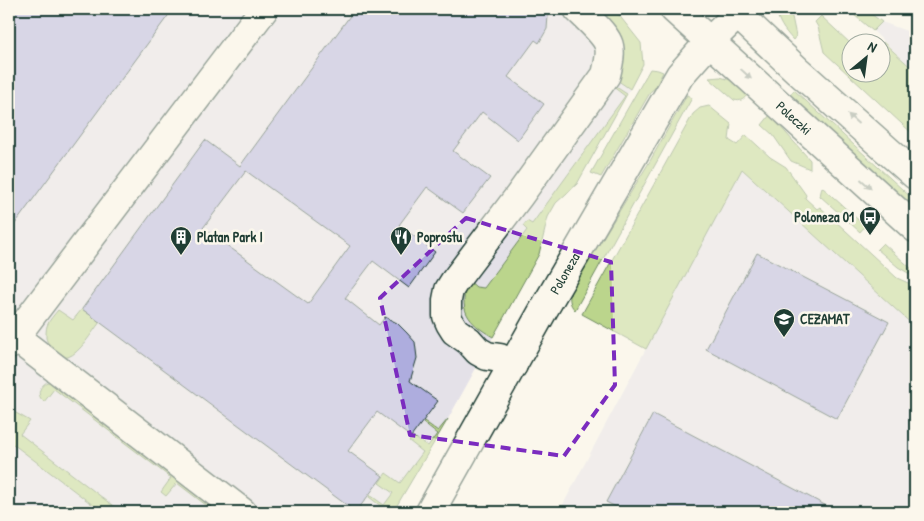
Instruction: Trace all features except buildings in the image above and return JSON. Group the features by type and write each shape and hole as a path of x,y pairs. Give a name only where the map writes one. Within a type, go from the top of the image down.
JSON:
{"street":[{"path":"242,512 12,341 264,9"},
{"path":"506,361 483,342 469,341 455,330 447,316 449,290 606,75 609,61 608,44 597,28 578,9"},
{"name":"Poleczki","path":"674,9 915,228"},
{"path":"738,11 797,70 915,175"},
{"name":"Poloneza","path":"430,512 506,361 680,76 738,11"}],"highlighted area":[{"path":"466,218 611,262 615,385 564,456 410,435 380,298"}],"shaded area":[{"path":"9,9 594,9 617,80 630,89 577,184 556,203 548,217 539,254 448,419 393,512 9,512"},
{"path":"882,22 915,34 915,71 892,49 892,32 873,31"},
{"name":"CEZAMAT","path":"742,168 915,327 915,491 904,512 559,512"}],"green space":[{"path":"594,9 614,9 641,43 643,64 630,89 617,80"},
{"path":"776,9 783,9 792,17 796,36 793,40 782,26"},
{"path":"847,9 864,9 882,22 873,31"},
{"path":"821,16 842,36 842,69 824,52 815,22"},
{"path":"892,50 915,71 915,136 856,82 892,82"},
{"path":"650,69 663,72 655,88 651,91 601,177 591,173"},
{"path":"720,77 731,80 748,94 742,100 734,100 709,78"},
{"path":"613,85 627,94 577,184 556,203 548,217 539,254 493,337 477,326 467,314 464,299 468,280 476,287 484,288 527,230 523,226 527,221 532,224 625,96"},
{"path":"794,90 915,201 915,211 789,96"},
{"path":"687,95 692,98 575,310 570,301 571,290 650,161"},
{"path":"709,106 731,124 729,140 737,145 746,135 770,157 786,167 806,195 805,198 817,209 820,207 897,278 915,286 915,327 742,169 646,349 582,314 693,114 700,108"},
{"path":"770,115 810,160 810,169 791,161 773,135 762,125"},
{"path":"822,187 865,226 860,232 820,196"},
{"path":"883,243 915,272 915,277 898,267 877,249"},
{"path":"82,309 100,322 77,351 68,357 61,356 51,348 47,341 48,324 58,310 73,320"},
{"path":"47,382 51,382 224,512 215,512 177,483 166,496 161,492 171,478 54,389 44,402 39,394 42,386"},
{"path":"9,409 30,421 20,434 121,512 102,512 9,441"},
{"path":"448,419 393,512 379,512 382,507 369,497 370,495 384,505 393,493 379,483 386,473 400,483 423,452 409,441 413,437 428,446 437,434 423,423 424,421 438,431"}],"place":[{"name":"Poloneza 01","path":"870,236"},
{"name":"Platan Park I","path":"181,256"},
{"name":"Poprostu","path":"401,256"},
{"name":"CEZAMAT","path":"784,338"}]}
